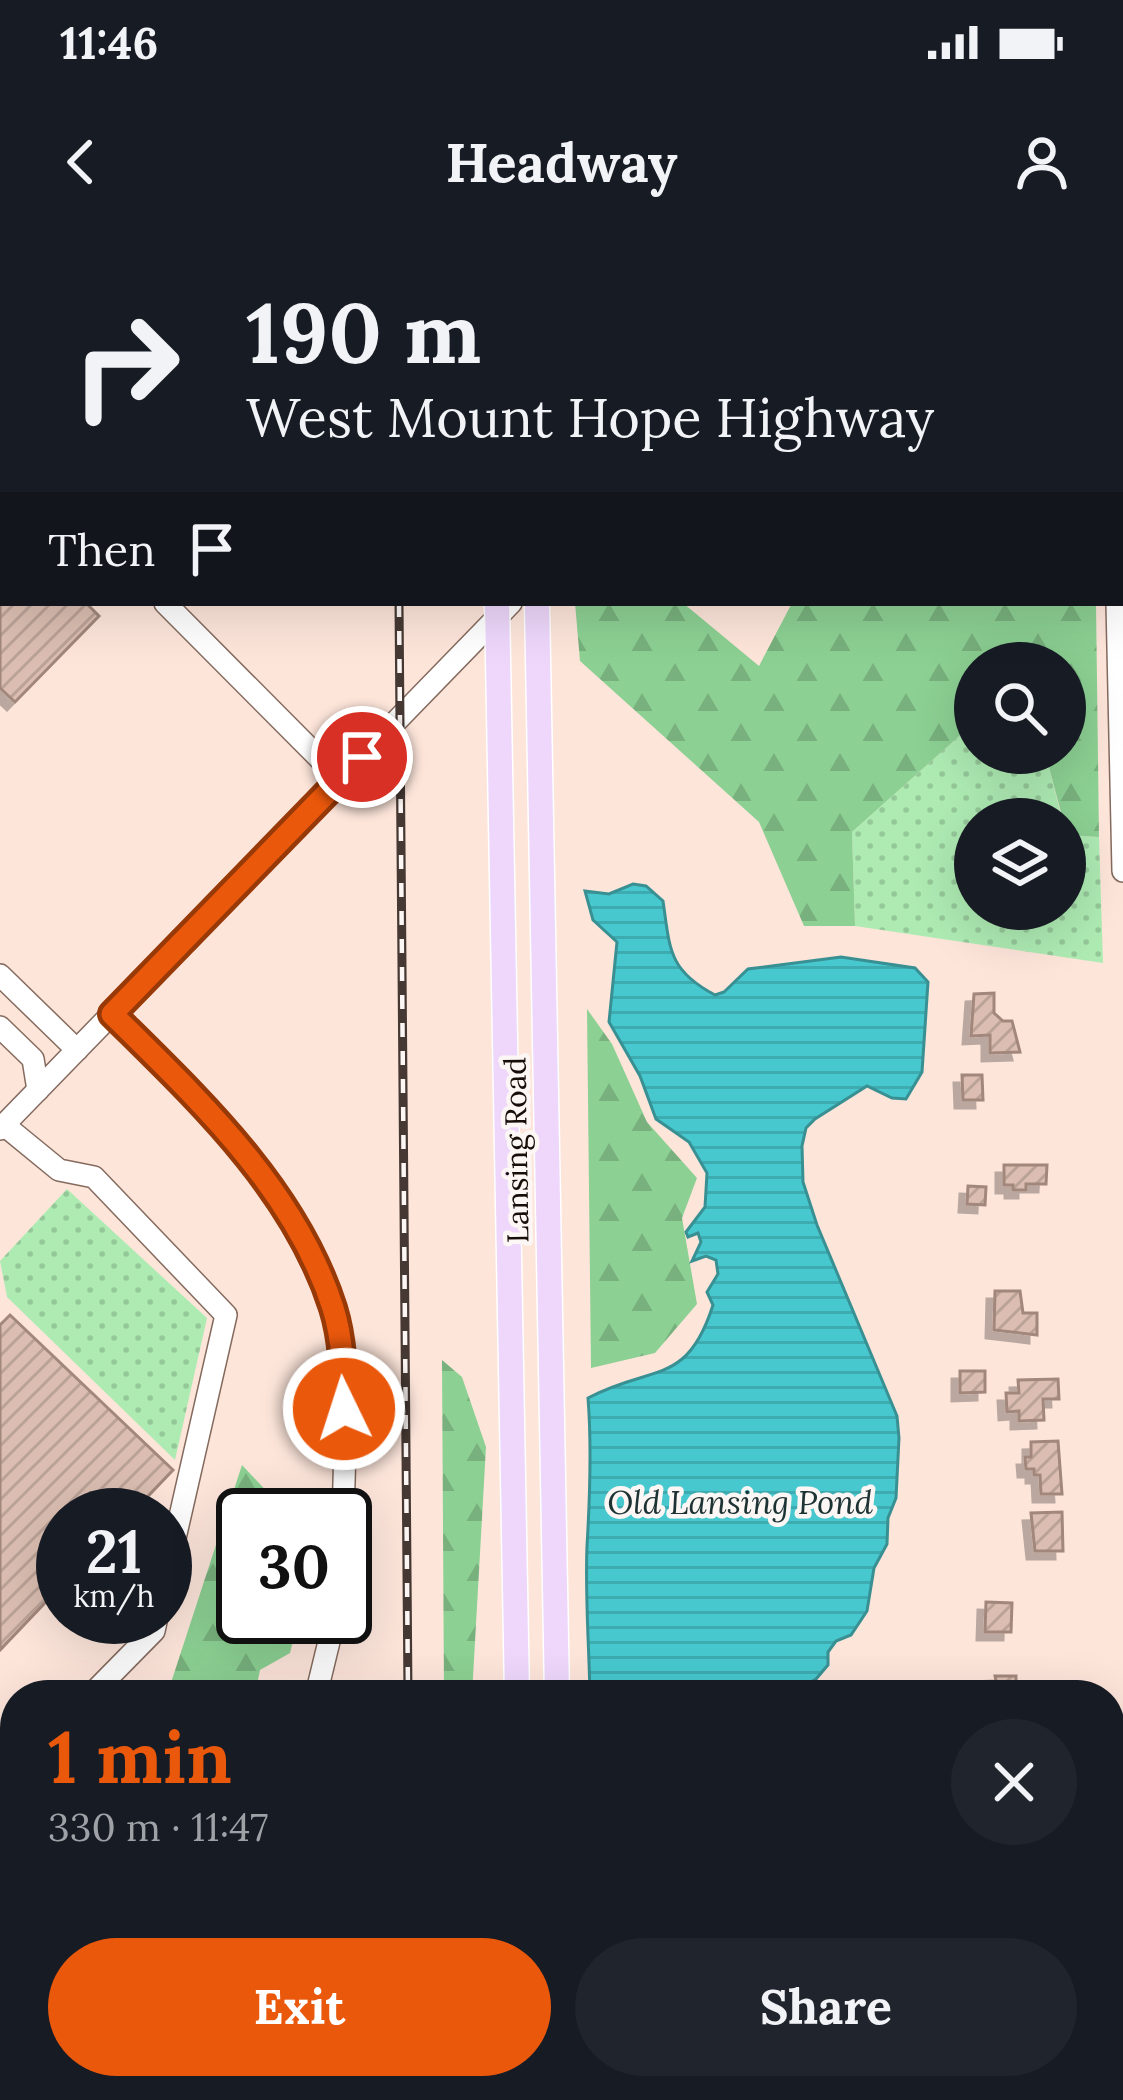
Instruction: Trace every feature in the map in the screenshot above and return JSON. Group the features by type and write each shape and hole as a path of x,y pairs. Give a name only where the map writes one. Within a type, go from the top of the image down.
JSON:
{"main road":[{"name":"Lansing Road","path":"537,606 557,1680"},
{"name":"Lansing Road","path":"502,608 517,1680"}],"street":[{"path":"168,606 340,779"},
{"path":"1117,606 1123,871"},
{"path":"186,1488 226,1315 94,1177 59,1170 2,1127 502,608"},
{"path":"0,975 77,1050"},
{"path":"112,1014 219,1121 274,1194 317,1274 333,1309 344,1369 343,1488"},
{"path":"5,1032 33,1059 38,1090"},
{"path":"106,1680 141,1644"},
{"path":"320,1680 328,1644"}],"green space":[{"path":"575,606 687,606 759,666 790,606 1096,606 1099,837 1086,836 1086,798 1057,798 1051,774 1086,774 1086,642 954,642 954,741 852,832 855,926 804,926 759,822 580,661"},
{"path":"954,741 954,774 1051,774 1057,798 954,798 954,930 1086,930 1086,836 1099,837 1103,963 855,926 852,832"},
{"path":"587,1009 612,1044 647,1122 697,1178 682,1218 697,1304 655,1353 591,1368"},
{"path":"67,1189 207,1318 175,1460 7,1297 0,1261"},
{"path":"442,1360 462,1377 486,1447 473,1680 444,1680"},
{"path":"242,1465 264,1488 234,1488"},
{"path":"216,1545 216,1644 292,1644 290,1653 260,1670 258,1680 172,1680 184,1644 192,1644 192,1618"}],"water":[{"name":"Old Lansing Pond","path":"633,884 646,886 663,901 674,957 688,977 715,995 748,969 841,957 915,968 928,982 922,1072 906,1099 867,1086 815,1119 806,1128 802,1146 803,1182 817,1225 897,1416 899,1438 896,1498 888,1518 887,1544 874,1568 867,1611 851,1635 836,1641 828,1652 828,1665 814,1680 589,1680 588,1398 665,1370 692,1349 713,1305 707,1292 718,1274 716,1260 706,1256 692,1261 701,1242 698,1233 688,1237 686,1232 705,1207 707,1173 689,1142 656,1119 640,1076 609,1022 617,942 593,920 585,891 609,894"}],"building":[{"path":"0,606 89,606 99,616 15,702 0,688"},
{"path":"994,993 994,1013 1003,1021 1012,1021 1020,1052 990,1053 990,1035 971,1036 974,994"},
{"path":"962,1075 982,1075 983,1100 963,1100"},
{"path":"1004,1165 1047,1165 1046,1184 1013,1190 1013,1185 1004,1185"},
{"path":"968,1186 986,1187 985,1205 967,1204"},
{"path":"995,1291 1020,1291 1023,1313 1037,1313 1037,1335 994,1330"},
{"path":"10,1315 173,1470 156,1488 36,1488 36,1612 0,1650 0,1325"},
{"path":"960,1371 985,1371 985,1392 960,1393"},
{"path":"1058,1379 1059,1399 1043,1399 1044,1420 1019,1421 1019,1411 1007,1412 1006,1393 1019,1393 1018,1380"},
{"path":"1058,1441 1062,1494 1041,1494 1040,1475 1026,1469 1025,1457 1031,1457 1031,1442"},
{"path":"1062,1512 1063,1551 1035,1551 1031,1513"},
{"path":"986,1602 1012,1603 1011,1632 985,1632"}],"railway":[{"path":"399,606 408,1680"}],"route":[{"path":"344,1409 344,1369 333,1309 301,1239 219,1121 112,1014 362,757"}]}
